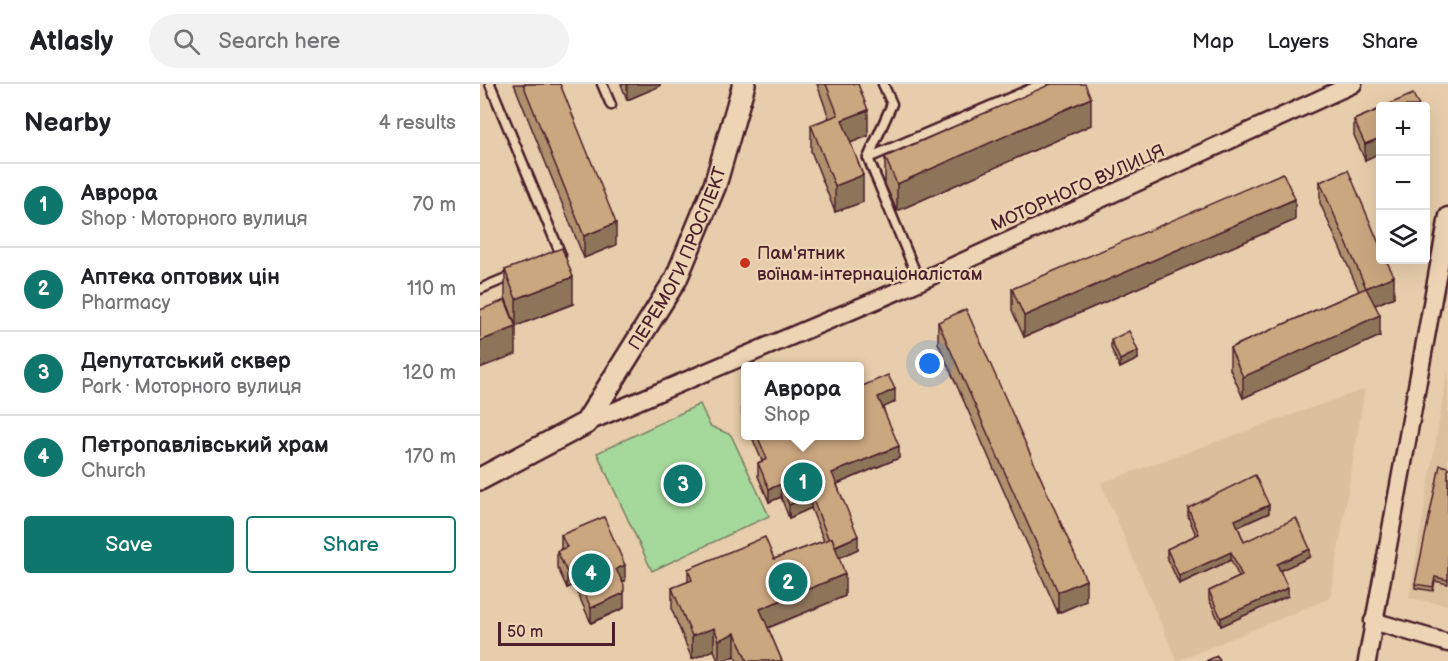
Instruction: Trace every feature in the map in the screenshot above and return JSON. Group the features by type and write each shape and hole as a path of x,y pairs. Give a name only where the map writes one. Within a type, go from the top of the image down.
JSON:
{"street":[{"name":"ПЕРЕМОГИ ПРОСПЕКТ","path":"586,423 676,279 716,185 744,84"},
{"name":"МОТОРНОГО ВУЛИЦЯ","path":"586,423 919,281 1353,84"},
{"path":"1367,661 1448,216"},
{"path":"480,479 586,423"},
{"path":"1374,621 1448,643"}],"lane":[{"path":"490,84 561,255 551,259"},
{"path":"602,84 611,105"},
{"path":"883,84 892,104 868,158 919,281"},
{"path":"868,158 1042,84"},
{"path":"480,289 521,272"}],"shaded area":[{"path":"1448,369 1448,605 1409,598"},
{"path":"1365,389 1330,598 1177,661 1101,483"}],"green space":[{"path":"700,404 710,426 731,435 769,516 652,571 597,453"}],"building":[{"path":"523,84 560,84 616,223 584,236"},
{"path":"826,84 858,84 868,110 842,120 863,175 835,186 811,125 838,115"},
{"path":"1051,84 1085,84 1091,98 897,184 885,157"},
{"path":"1413,94 1417,102 1394,102"},
{"path":"1376,111 1376,140 1365,144 1354,120"},
{"path":"1348,170 1376,236 1376,264 1388,264 1394,276 1366,288 1320,182"},
{"path":"1283,173 1295,199 1024,316 1012,289"},
{"path":"562,248 573,277 516,299 505,270"},
{"path":"1366,288 1380,315 1243,377 1230,348"},
{"path":"505,300 516,327 480,341 480,310"},
{"path":"966,309 1086,580 1058,592 938,322"},
{"path":"1129,331 1138,351 1120,360 1111,340"},
{"path":"888,375 895,389 878,397 899,446 832,473 858,536 835,546 832,538 829,540 811,495 789,505 781,484 769,489 758,463 767,459 759,440 864,440 864,385"},
{"path":"1440,465 1448,467 1448,580 1435,577 1433,587 1415,584"},
{"path":"1255,475 1269,505 1235,520 1244,542 1296,518 1310,549 1277,564 1288,588 1221,618 1209,591 1242,576 1231,552 1179,576 1167,549 1199,534 1188,508"},
{"path":"604,517 625,565 616,569 624,585 624,593 591,608 574,570 567,572 557,551 567,547 561,535"},
{"path":"765,537 774,559 832,538 845,574 760,609 782,661 747,661 735,633 719,640 714,628 692,636 672,588 692,580 688,569"},
{"path":"1217,656 1220,661 1206,661"}],"place":[{"name":"Пам'ятник воїнам-інтернаціоналістам","path":"745,263"},
{"name":"Аврора","path":"803,482"},
{"name":"Депутатський сквер","path":"683,484"},
{"name":"Петропавлівський храм","path":"591,573"},
{"name":"Аптека оптових цін","path":"788,582"}]}
